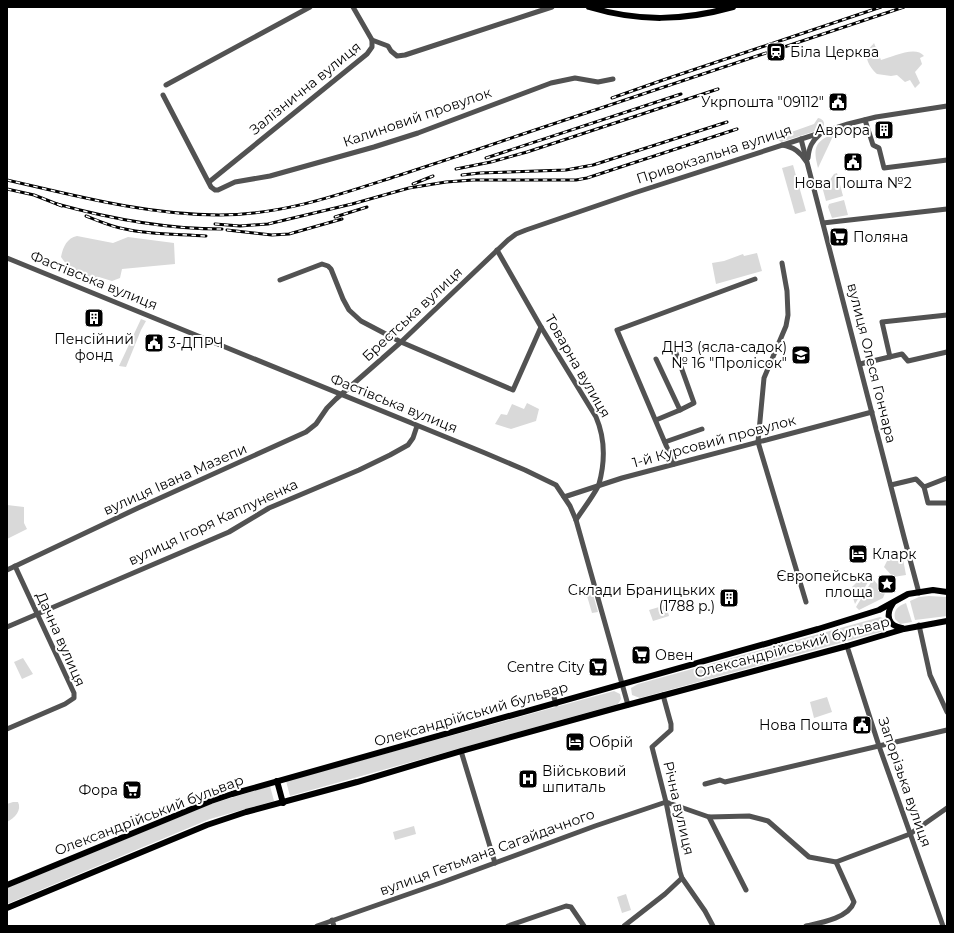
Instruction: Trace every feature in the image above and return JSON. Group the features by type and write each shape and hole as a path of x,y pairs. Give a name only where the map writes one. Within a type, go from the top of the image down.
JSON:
{"main road":[{"path":"589,7 632,17 663,18 693,16 733,7"},
{"name":"Олександрійський бульвар","path":"7,885 211,801 277,781 556,704 818,629 879,610 908,594 933,590 947,592"},
{"path":"893,603 888,613 890,620 897,628 904,629"},
{"name":"Олександрійський бульвар","path":"7,908 207,824 246,812 283,803 461,751 847,646 904,629 947,621"},
{"path":"277,781 283,803"}],"street":[{"path":"166,85 310,7"},
{"path":"353,7 372,40"},
{"name":"Залізнична вулиця","path":"208,182 367,54 372,47 372,40 388,46 391,51 398,56 405,55 552,7"},
{"name":"Калиновий провулок","path":"208,182 211,187 218,190 235,182 270,176 313,165 418,133 551,83 575,78 598,82 613,79"},
{"path":"163,95 208,182"},
{"name":"Привокзальна вулиця","path":"497,250 516,234 526,230 782,145 876,117 947,106"},
{"path":"865,120 873,144 880,148 884,168 947,160"},
{"path":"808,163 809,148 822,133"},
{"name":"вулиця Олеся Гончара","path":"802,139 919,593"},
{"path":"782,145 794,148 808,163"},
{"path":"823,223 947,209"},
{"name":"Товарна вулиця","path":"497,250 601,428 604,447 599,485 576,520"},
{"name":"Брестська вулиця","path":"342,394 401,342 497,250"},
{"name":"Фастівська вулиця","path":"7,258 485,453 556,485 570,506 576,520 628,705"},
{"path":"782,263 787,291 788,315 786,326 764,378 758,442 806,602"},
{"path":"280,280 322,264 328,266 331,269 349,310 361,321 401,342 513,390 541,327"},
{"path":"674,464 618,330 755,279"},
{"path":"890,357 882,322 947,315"},
{"path":"860,364 902,354 908,361 947,352"},
{"path":"656,420 694,403 676,353"},
{"path":"656,359 680,410"},
{"name":"вулиця Івана Мазепи","path":"7,570 138,508 306,432 316,424 327,408 342,394"},
{"name":"1-й Курсовий провулок","path":"564,497 599,485 674,464 872,412"},
{"name":"вулиця Ігоря Каплуненка","path":"7,627 229,532 269,508 359,470 390,455 408,445 413,438 417,426"},
{"path":"665,442 702,429"},
{"path":"924,487 947,478"},
{"path":"891,485 916,479 924,487 928,503 947,503"},
{"name":"Дачна вулиця","path":"7,729 65,704 74,698 74,693 15,566"},
{"path":"919,625 930,675 947,712"},
{"name":"Запорізька вулиця","path":"847,646 879,746 943,926"},
{"path":"555,690 554,698 556,704"},
{"name":"Річна вулиця","path":"663,695 671,724 671,730 652,747 666,802 682,878 705,911 713,926"},
{"path":"705,784 720,780 725,782 947,730"},
{"path":"461,751 495,863"},
{"path":"666,802 709,817 749,816 768,821 809,857 836,862 910,834 947,808"},
{"name":"вулиця Гетьмана Сагайдачного","path":"317,926 666,802"},
{"path":"709,817 746,890"},
{"path":"806,926 833,919 846,913 852,907 854,902 836,862"},
{"path":"624,926 665,894 682,878"},
{"path":"508,926 566,906 571,907 584,926"},
{"path":"332,920 334,926"}],"shaded area":[{"path":"874,43 881,60 910,52 920,53 924,56 920,58 922,64 915,72 920,83 915,88 910,80 905,82 897,75 891,76 877,74 869,65 867,59 867,52"},
{"path":"818,118 822,119 824,122 822,129 781,142 777,139 777,131 783,135 814,124"},
{"path":"834,134 818,168 816,156 817,146 822,140"},
{"path":"793,165 806,211 795,214 782,168"},
{"path":"837,173 843,196 826,201 823,190 834,174"},
{"path":"844,200 848,215 832,218 828,207 829,204"},
{"path":"77,236 113,243 128,237 174,243 175,264 122,269 120,278 112,281 99,277 97,280 72,268 61,257 68,241"},
{"path":"757,253 762,271 716,284 712,263 724,261 743,254 744,256"},
{"path":"141,319 146,321 126,367 119,366"},
{"path":"527,403 539,409 536,421 511,429 495,424 501,414 507,415 512,404 524,409"},
{"path":"7,505 24,507 24,523 27,529 7,539"},
{"path":"897,551 903,559 906,575 893,577 884,567 889,557"},
{"path":"873,579 885,593 883,598 859,610 856,607"},
{"path":"858,581 868,582 855,604 852,595 852,587"},
{"path":"589,586 591,587 598,612 592,613 585,589"},
{"path":"919,597 947,597 947,616 915,620 910,601"},
{"path":"906,603 912,622 900,624 895,619 895,611 898,607"},
{"path":"666,605 669,616 653,621 649,610"},
{"path":"880,617 885,619 887,627 884,631 640,698 632,695 631,688 638,684"},
{"path":"23,658 33,674 22,679 14,662"},
{"path":"614,691 620,694 621,699 618,704 290,796 286,781"},
{"path":"827,697 832,712 814,718 810,702"},
{"path":"270,786 274,801 210,819 7,904 7,888 211,804"},
{"path":"18,802 19,808 15,816 7,822 7,804"},
{"path":"414,826 416,834 395,840 393,832"},
{"path":"626,894 631,910 622,913 617,897"}],"railway":[{"path":"612,98 881,7"},
{"path":"7,180 112,204 165,212 219,215 265,212 287,208 331,197 412,171 904,7"},
{"path":"456,169 491,162 527,152 718,89"},
{"path":"486,158 681,94"},
{"path":"462,175 566,170 593,165 727,122"},
{"path":"215,224 240,226 268,224 352,204 409,188 446,182 473,180 576,180 587,178 737,129"},
{"path":"413,184 433,176"},
{"path":"7,189 34,195 62,206"},
{"path":"57,204 118,219 159,225 201,229 222,229"},
{"path":"335,217 367,207"},
{"path":"86,216 115,227 135,231 206,236"},
{"path":"227,230 272,235 289,234 342,219"}],"place":[{"name":"Біла Церква","path":"776,52"},
{"name":"Укрпошта \"09112\"","path":"838,102"},
{"name":"Аврора","path":"884,130"},
{"name":"Нова Пошта №2","path":"853,162"},
{"name":"Поляна","path":"839,237"},
{"name":"Пенсійний фонд","path":"94,318"},
{"name":"3-ДПРЧ","path":"154,343"},
{"name":"ДНЗ (ясла-садок) № 16 \"Пролісок\"","path":"801,355"},
{"name":"Кларк","path":"858,554"},
{"name":"Європейська площа","path":"887,584"},
{"name":"Склади Браницьких (1788 р.)","path":"729,598"},
{"name":"Овен","path":"641,655"},
{"name":"Centre City","path":"598,667"},
{"name":"Нова Пошта","path":"862,725"},
{"name":"Обрій","path":"575,742"},
{"name":"Військовий шпиталь","path":"528,779"},
{"name":"Фора","path":"132,790"}]}
